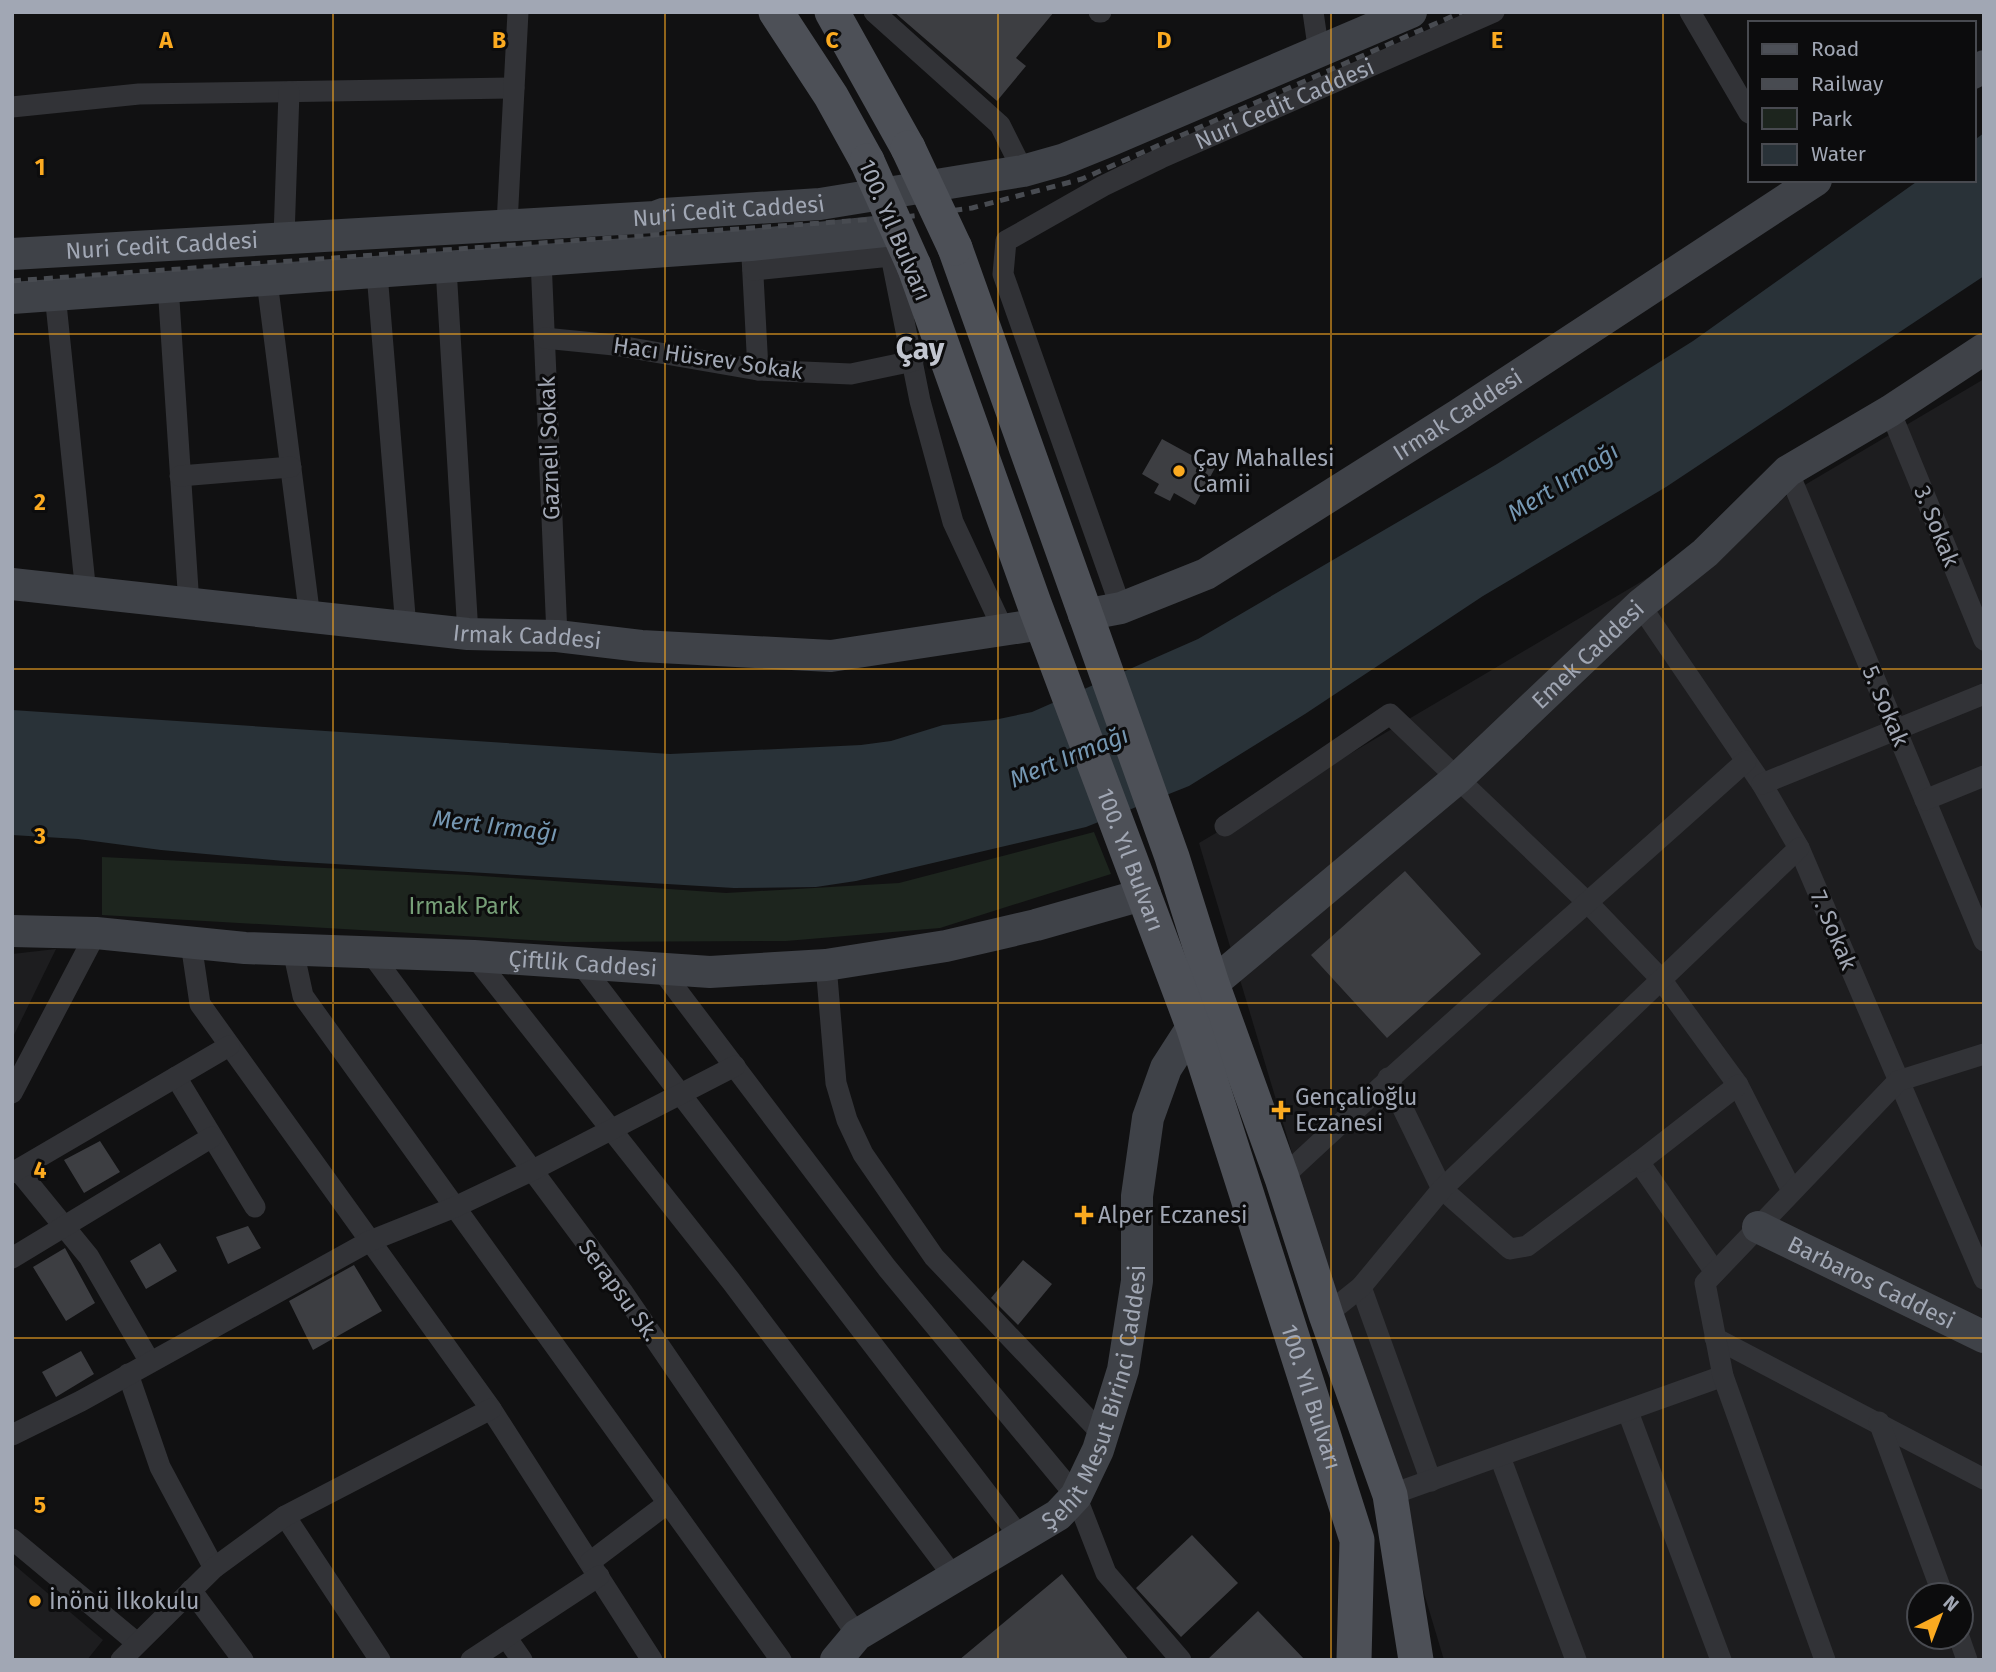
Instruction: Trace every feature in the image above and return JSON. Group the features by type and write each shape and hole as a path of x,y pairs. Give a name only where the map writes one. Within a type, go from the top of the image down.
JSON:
{"main road":[{"name":"100. Yıl Bulvarı","path":"776,12 831,96 867,161 914,266 1042,624 1193,1026 1357,1540 1354,1660"},
{"name":"100. Yıl Bulvarı","path":"832,12 908,148 955,248 1172,857 1212,984 1391,1495 1416,1660"},
{"name":"Nuri Cedit Caddesi","path":"12,254 820,204 1023,171 1097,146 1411,12"},
{"name":"Irmak Caddesi","path":"1084,615 1121,608 1206,574 1458,415 1800,185"},
{"name":"Nuri Cedit Caddesi","path":"12,298 541,259 752,257 885,230"},
{"name":"Emek Caddesi","path":"1212,984 1458,778 1640,605 1705,553 1788,471 1890,411 1984,349"},
{"name":"Irmak Caddesi","path":"12,584 468,634 556,636 641,646 831,656 1042,624"},
{"name":"Çiftlik Caddesi","path":"12,930 96,933 293,950 474,956 710,972 826,965 946,946 1036,925 1145,894"},
{"name":"Şehit Mesut Birinci Caddesi","path":"836,1660 857,1635 1058,1515 1076,1496 1098,1450 1123,1370 1137,1281 1137,1196 1148,1118 1166,1068 1193,1026"},
{"name":"Barbaros Caddesi","path":"1758,1227 1984,1337"}],"street":[{"path":"507,225 518,12"},
{"path":"874,12 1000,125 1023,171"},
{"path":"1313,12 1319,53"},
{"name":"Nuri Cedit Caddesi","path":"1121,608 1003,274 1006,241 1102,186 1161,158 1494,12"},
{"path":"1690,12 1748,111"},
{"path":"12,107 139,94 514,88"},
{"path":"284,237 289,92"},
{"path":"758,370 752,257 891,256 920,401 953,522 1004,631"},
{"name":"Gazneli Sokak","path":"541,259 556,636"},
{"path":"446,268 468,634"},
{"path":"377,273 406,628"},
{"path":"267,281 310,618"},
{"path":"168,285 189,605"},
{"path":"55,294 86,594"},
{"name":"Hacı Hüsrev Sokak","path":"544,338 614,345 758,370 851,374 913,361"},
{"name":"3. Sokak","path":"1890,411 1984,640"},
{"path":"180,476 291,467"},
{"name":"5. Sokak","path":"1788,471 1982,931"},
{"name":"7. Sokak","path":"1640,605 1762,784 1799,848 1984,1279"},
{"path":"1762,784 1984,694"},
{"path":"1226,826 1390,714 1588,904 1660,978 1738,1084 1793,1191"},
{"path":"1282,1178 1388,1078 1588,904 1746,761"},
{"path":"1925,800 1984,776"},
{"path":"1326,1315 1361,1287 1442,1189 1799,848"},
{"path":"12,1093 96,933"},
{"path":"191,943 200,1004 491,1409 652,1660"},
{"path":"293,950 303,996 781,1660"},
{"name":"Serapsu Sk.","path":"370,952 622,1292 857,1635"},
{"path":"474,956 731,1282 954,1577"},
{"path":"580,963 1021,1538"},
{"path":"826,965 836,1083 847,1120 863,1154 934,1257 1103,1435"},
{"path":"660,968 887,1268 1076,1496 1106,1573 1181,1660"},
{"path":"150,1362 89,1257 15,1171 229,1046"},
{"path":"1825,1660 1723,1376 1705,1283 1898,1081 1984,1054"},
{"path":"12,1435 370,1241 455,1207 531,1171 734,1066"},
{"path":"176,1077 255,1207"},
{"path":"1388,1078 1442,1189 1510,1248 1527,1246 1738,1084"},
{"path":"12,1258 212,1137"},
{"path":"1639,1162 1715,1272"},
{"path":"1361,1287 1431,1481"},
{"path":"1715,1338 1984,1479"},
{"path":"128,1374 160,1467 214,1567"},
{"path":"1391,1495 1723,1376"},
{"path":"121,1660 214,1567 285,1516 491,1409"},
{"path":"1628,1412 1721,1660"},
{"path":"1879,1422 1938,1581"},
{"path":"1500,1457 1576,1660"},
{"path":"471,1660 506,1637 594,1569 668,1503"},
{"path":"285,1516 380,1660"},
{"path":"12,1539 136,1643"},
{"path":"191,1590 243,1660"},
{"path":"506,1637 522,1660"}],"shaded area":[{"path":"1984,379 1984,1660 1444,1660 1199,843"},
{"path":"56,949 12,1039 12,954"},
{"name":"İnönü İlkokulu","path":"12,1563 103,1640 87,1660 12,1660"}],"green space":[{"name":"Irmak Park","path":"1094,832 1111,874 940,928 786,941 566,942 102,915 102,857 468,875 726,893 899,883"}],"water":[{"name":"Mert Irmağı","path":"1984,133 1984,276 1666,487 1483,596 1305,714 1189,786 1086,827 856,881 816,887 734,888 284,861 161,850 78,839 12,835 12,710 670,754 861,745 891,741 943,725 994,720 1032,712 1198,639 1497,464 1693,341 1916,182 1975,182 1975,140"}],"building":[{"path":"894,12 1054,12 1016,58 1026,66 997,101"},
{"name":"Çay Mahallesi Camii","path":"1162,439 1215,468 1195,505 1174,493 1170,501 1154,493 1159,484 1142,474"},
{"path":"1405,871 1481,954 1387,1038 1311,955"},
{"path":"100,1141 120,1172 84,1193 64,1160"},
{"path":"248,1226 261,1248 228,1264 216,1237"},
{"path":"160,1243 177,1271 146,1289 130,1261"},
{"path":"65,1248 95,1303 66,1321 33,1267"},
{"path":"1023,1260 1052,1284 1018,1325 991,1298"},
{"path":"354,1265 382,1311 313,1350 289,1301"},
{"path":"81,1351 94,1374 56,1397 42,1372"},
{"path":"1192,1535 1238,1583 1181,1637 1136,1588"},
{"path":"1062,1574 1129,1660 959,1660"},
{"path":"1258,1611 1305,1660 1207,1660"}],"railway":[{"path":"12,281 905,217 972,208 1082,179 1462,12"}],"place":[{"name":"Çay Mahallesi Camii","path":"1179,471"},
{"name":"Gençalioğlu Eczanesi","path":"1281,1110"},
{"name":"Alper Eczanesi","path":"1084,1215"},
{"name":"İnönü İlkokulu","path":"35,1601"}],"district":[{"name":"Çay","path":"920,349"}]}
